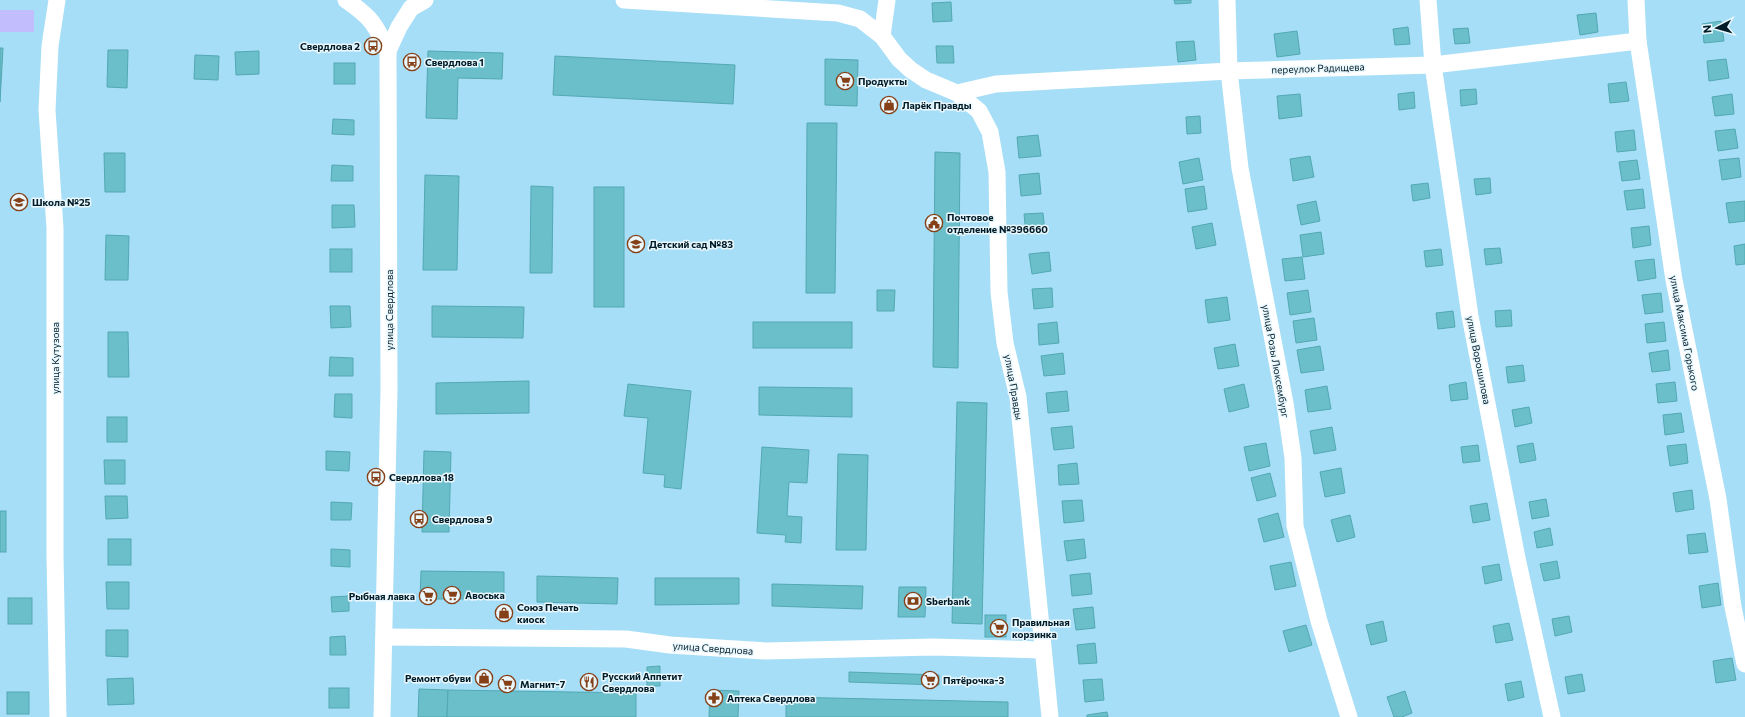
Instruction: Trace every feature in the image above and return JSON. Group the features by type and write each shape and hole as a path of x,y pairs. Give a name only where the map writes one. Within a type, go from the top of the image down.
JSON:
{"street":[{"name":"улица Кутузова","path":"57,0 50,46 47,110 55,228 55,556 58,717"},
{"name":"улица Свердлова","path":"346,0 362,11 375,25 388,52 389,389 382,717"},
{"path":"388,52 399,27 411,8 425,0"},
{"name":"улица Правды","path":"624,0 838,13 860,20 882,36 899,59 910,70 926,80 957,93 979,112 990,132 997,172 1000,292 1005,343 1018,397 1042,650 1050,717"},
{"path":"882,36 887,0"},
{"name":"улица Розы Люксембург","path":"1227,0 1229,71 1240,168 1293,458 1295,526 1319,621 1349,717"},
{"name":"улица Ворошилова","path":"1428,0 1433,65 1470,316 1518,558 1552,717"},
{"name":"улица Максима Горького","path":"1636,0 1638,41 1674,280 1718,499 1733,607 1745,664"},
{"name":"переулок Радищева","path":"957,93 996,84 1229,71 1433,65 1638,41"},
{"name":"улица Свердлова","path":"384,637 626,639 670,646 766,652 933,647 1042,650"}],"shaded area":[{"path":"0,10 34,10 34,32 0,32"}],"building":[{"path":"1174,0 1191,0 1191,3 1175,4"},
{"path":"951,2 952,21 933,22 932,3"},
{"path":"1596,13 1598,32 1580,35 1577,15"},
{"path":"1721,21 1724,41 1704,43 1702,24"},
{"path":"1408,27 1410,44 1395,45 1393,29"},
{"path":"1468,28 1470,43 1455,44 1453,29"},
{"path":"1297,31 1300,54 1277,57 1274,34"},
{"path":"1194,41 1196,60 1178,62 1176,42"},
{"path":"936,46 953,46 954,63 937,63"},
{"path":"0,48 3,48 0,102"},
{"path":"108,50 128,50 127,88 107,87"},
{"path":"259,51 259,74 236,75 235,52"},
{"path":"428,51 503,53 502,79 458,78 457,119 426,118"},
{"path":"195,55 219,56 218,80 194,79"},
{"path":"555,56 735,65 733,104 553,95"},
{"path":"825,59 858,60 857,106 825,105"},
{"path":"1726,59 1729,78 1709,81 1707,61"},
{"path":"334,63 355,63 355,84 334,84"},
{"path":"1626,82 1629,101 1610,103 1608,84"},
{"path":"1476,89 1477,104 1461,106 1460,90"},
{"path":"1414,92 1415,108 1399,110 1398,94"},
{"path":"1300,94 1302,116 1279,119 1277,96"},
{"path":"1732,94 1734,114 1715,116 1712,97"},
{"path":"1200,116 1201,133 1187,134 1186,117"},
{"path":"333,119 354,120 354,135 332,134"},
{"path":"807,123 837,123 835,293 806,293"},
{"path":"1735,129 1738,148 1718,151 1715,131"},
{"path":"1634,130 1636,150 1617,152 1615,132"},
{"path":"1038,135 1041,156 1019,158 1017,137"},
{"path":"935,152 960,153 958,368 933,367"},
{"path":"104,153 125,153 125,192 105,192"},
{"path":"1310,156 1314,177 1293,181 1290,159"},
{"path":"1199,158 1203,180 1183,184 1179,162"},
{"path":"1739,158 1741,177 1722,180 1719,160"},
{"path":"1637,160 1640,179 1622,181 1619,162"},
{"path":"332,165 353,166 353,181 331,181"},
{"path":"1039,173 1041,194 1021,196 1019,175"},
{"path":"425,175 459,176 457,270 423,270"},
{"path":"1490,178 1491,193 1476,195 1474,179"},
{"path":"1428,183 1430,198 1413,201 1411,185"},
{"path":"531,186 553,187 552,273 530,273"},
{"path":"1204,186 1207,209 1188,212 1185,189"},
{"path":"594,187 624,187 624,307 594,307"},
{"path":"1643,189 1645,208 1627,210 1624,191"},
{"path":"1316,201 1320,221 1301,225 1297,205"},
{"path":"1745,201 1745,221 1729,223 1726,203"},
{"path":"332,205 354,205 355,227 332,228"},
{"path":"1043,213 1045,232 1026,234 1024,214"},
{"path":"1212,223 1216,245 1196,249 1192,227"},
{"path":"1649,226 1651,245 1633,248 1631,228"},
{"path":"1321,232 1324,254 1303,257 1300,235"},
{"path":"106,235 129,236 128,280 105,280"},
{"path":"1745,244 1745,264 1736,265 1734,246"},
{"path":"1500,248 1502,263 1486,265 1484,249"},
{"path":"330,249 352,249 352,272 330,272"},
{"path":"1441,249 1443,265 1426,267 1424,251"},
{"path":"1049,252 1051,271 1032,274 1029,254"},
{"path":"1302,257 1305,279 1285,281 1282,259"},
{"path":"1654,259 1656,278 1638,281 1635,261"},
{"path":"1052,288 1053,307 1034,309 1032,289"},
{"path":"877,290 895,290 894,311 877,311"},
{"path":"1308,290 1311,312 1290,315 1287,293"},
{"path":"1661,293 1663,312 1645,314 1642,295"},
{"path":"1227,297 1230,320 1208,323 1205,300"},
{"path":"330,306 350,306 351,327 331,328"},
{"path":"432,306 524,307 523,338 432,337"},
{"path":"1511,310 1512,326 1496,327 1495,311"},
{"path":"1453,311 1455,327 1438,329 1436,313"},
{"path":"1314,318 1317,340 1296,343 1293,321"},
{"path":"753,322 852,322 852,348 753,348"},
{"path":"1057,322 1059,343 1039,345 1038,324"},
{"path":"1664,322 1666,341 1647,343 1645,324"},
{"path":"108,332 128,332 129,377 108,377"},
{"path":"1235,344 1239,366 1218,369 1214,348"},
{"path":"1320,346 1324,370 1301,373 1297,350"},
{"path":"1668,350 1670,370 1652,372 1649,353"},
{"path":"1063,353 1065,374 1044,376 1041,356"},
{"path":"330,357 353,358 353,376 329,376"},
{"path":"1523,365 1525,381 1508,383 1506,367"},
{"path":"529,381 529,413 436,414 436,383"},
{"path":"1466,382 1468,399 1451,401 1449,385"},
{"path":"1675,382 1677,401 1658,403 1656,384"},
{"path":"628,384 691,391 681,489 664,487 665,475 643,473 648,418 624,416"},
{"path":"1244,384 1249,407 1229,412 1224,389"},
{"path":"1327,386 1331,409 1308,412 1305,390"},
{"path":"759,387 852,388 852,417 759,415"},
{"path":"1067,391 1069,411 1048,413 1046,393"},
{"path":"335,394 352,394 352,418 334,417"},
{"path":"957,402 987,403 982,624 952,623"},
{"path":"1529,407 1532,423 1515,427 1512,410"},
{"path":"1681,413 1684,432 1665,435 1663,415"},
{"path":"107,417 127,417 127,442 107,442"},
{"path":"1072,426 1074,448 1054,450 1051,428"},
{"path":"1332,427 1336,450 1314,454 1310,431"},
{"path":"1266,443 1270,466 1249,471 1244,447"},
{"path":"1533,443 1536,460 1520,463 1517,446"},
{"path":"1686,444 1688,463 1670,466 1667,446"},
{"path":"1478,445 1480,461 1463,463 1461,447"},
{"path":"762,447 809,450 807,483 789,482 787,516 802,517 801,543 785,542 786,535 757,533"},
{"path":"326,451 350,452 349,471 326,470"},
{"path":"424,451 451,452 449,532 422,532"},
{"path":"838,454 868,455 866,550 836,550"},
{"path":"104,460 125,460 125,484 105,484"},
{"path":"1077,463 1079,484 1059,485 1058,465"},
{"path":"1341,468 1345,493 1325,497 1320,472"},
{"path":"1270,473 1276,496 1257,501 1251,478"},
{"path":"1692,490 1694,509 1676,512 1673,493"},
{"path":"105,496 127,496 128,518 106,519"},
{"path":"1546,499 1549,516 1532,519 1529,502"},
{"path":"1082,500 1084,521 1064,523 1062,501"},
{"path":"331,502 352,503 351,520 331,520"},
{"path":"1487,503 1490,520 1473,523 1470,506"},
{"path":"0,511 6,511 6,552 0,552"},
{"path":"1278,513 1284,537 1264,542 1258,519"},
{"path":"1350,515 1355,537 1337,542 1331,520"},
{"path":"1550,528 1553,545 1537,548 1534,532"},
{"path":"1705,533 1708,552 1689,554 1687,535"},
{"path":"108,539 131,539 131,565 108,565"},
{"path":"1084,539 1086,558 1067,561 1064,541"},
{"path":"331,549 350,550 350,567 331,566"},
{"path":"1557,561 1560,578 1544,581 1540,564"},
{"path":"1291,562 1296,586 1275,590 1270,566"},
{"path":"1499,564 1502,580 1485,584 1482,567"},
{"path":"421,571 504,572 504,599 420,599"},
{"path":"1090,573 1092,594 1072,596 1070,575"},
{"path":"537,576 618,578 617,604 537,602"},
{"path":"655,578 739,578 739,604 655,605"},
{"path":"106,582 129,582 129,609 107,609"},
{"path":"1718,583 1721,605 1702,608 1699,586"},
{"path":"772,584 863,586 862,609 772,606"},
{"path":"899,587 926,587 925,617 898,617"},
{"path":"349,596 349,611 332,612 331,597"},
{"path":"8,598 32,598 32,624 8,624"},
{"path":"1093,607 1095,628 1076,630 1073,609"},
{"path":"985,615 1006,615 1006,637 985,637"},
{"path":"1569,616 1572,632 1555,636 1552,619"},
{"path":"1383,621 1387,641 1371,645 1366,625"},
{"path":"1509,623 1513,640 1496,643 1493,626"},
{"path":"1306,625 1312,645 1289,652 1283,631"},
{"path":"106,630 128,630 128,657 106,656"},
{"path":"345,636 346,655 330,655 330,637"},
{"path":"1095,643 1097,663 1079,664 1077,645"},
{"path":"1732,658 1736,680 1716,683 1713,661"},
{"path":"660,666 660,686 647,686 647,667"},
{"path":"849,672 939,675 939,685 849,682"},
{"path":"1582,674 1585,691 1568,694 1565,677"},
{"path":"133,678 134,704 108,705 107,679"},
{"path":"1102,679 1104,700 1085,702 1083,680"},
{"path":"1521,681 1524,697 1508,701 1505,684"},
{"path":"329,688 349,688 349,708 329,708"},
{"path":"419,689 448,690 447,717 418,717"},
{"path":"448,690 636,693 636,717 447,717"},
{"path":"710,690 739,691 738,717 709,717"},
{"path":"1405,691 1412,713 1402,717 1394,717 1387,697"},
{"path":"7,692 29,692 29,714 7,714"},
{"path":"786,697 1008,702 1008,717 786,717"},
{"path":"1107,712 1108,717 1087,717 1087,715"}],"place":[{"name":"Свердлова 2","path":"373,46"},
{"name":"Свердлова 1","path":"412,62"},
{"name":"Продукты","path":"845,81"},
{"name":"Ларёк Правды","path":"889,105"},
{"name":"Школа №25","path":"19,202"},
{"name":"Почтовое отделение №396660","path":"934,223"},
{"name":"Детский сад №83","path":"636,244"},
{"name":"Свердлова 18","path":"376,477"},
{"name":"Свердлова 9","path":"419,519"},
{"name":"Авоська","path":"452,595"},
{"name":"Рыбная лавка","path":"428,596"},
{"name":"Sberbank","path":"913,601"},
{"name":"Союз Печать киоск","path":"504,613"},
{"name":"Правильная корзинка","path":"999,628"},
{"name":"Ремонт обуви","path":"484,678"},
{"name":"Пятёрочка-3","path":"930,680"},
{"name":"Русский Аппетит Свердлова","path":"589,682"},
{"name":"Магнит-7","path":"507,684"},
{"name":"Аптека Свердлова","path":"714,698"}]}
